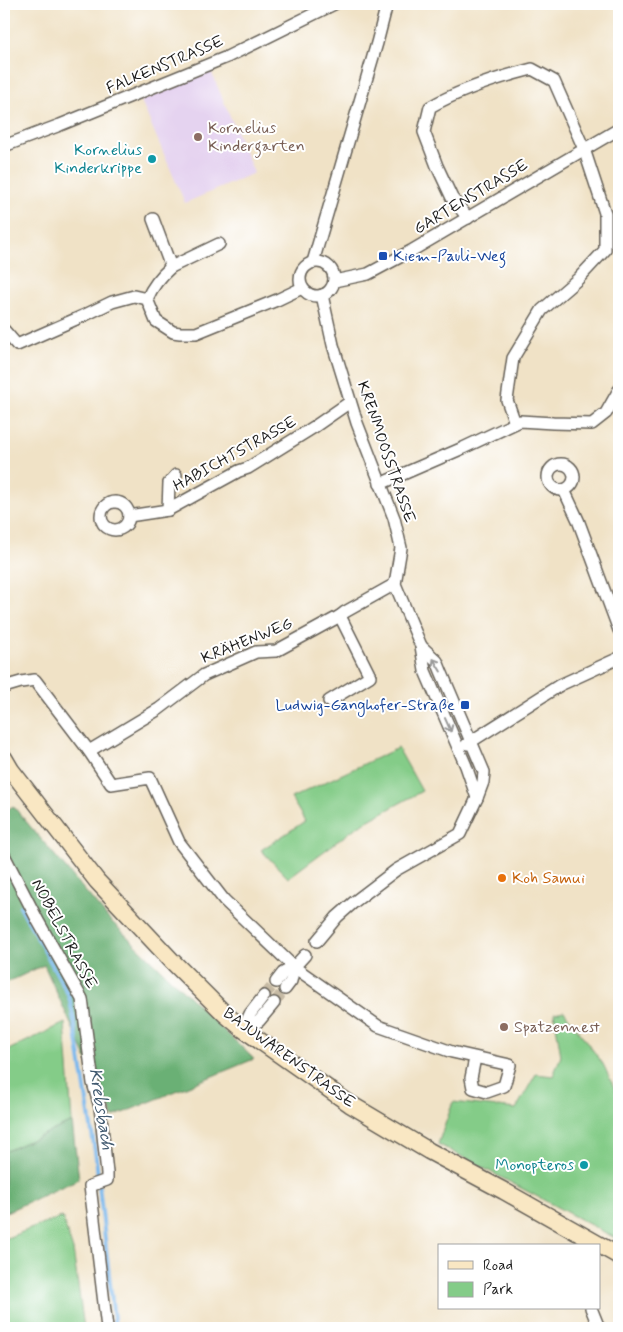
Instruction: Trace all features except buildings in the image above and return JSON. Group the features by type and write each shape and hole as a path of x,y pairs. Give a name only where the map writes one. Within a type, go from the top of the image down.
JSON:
{"main road":[{"name":"BAJUWARENSTRASSE","path":"4,758 11,770 97,881 172,962 243,1029 350,1104 429,1151 598,1244"},
{"name":"BAJUWARENSTRASSE","path":"600,1245 619,1256"}],"street":[{"name":"FALKENSTRASSE","path":"4,146 227,57 334,4"},
{"path":"313,262 372,62 387,4"},
{"path":"468,218 452,198 424,132 430,107 448,97 532,68 554,81 584,149 605,213 605,250 578,279 542,310 513,358 507,400 515,423"},
{"name":"GARTENSTRASSE","path":"334,281 368,274 411,251 619,129"},
{"path":"153,219 171,267"},
{"path":"147,299 153,288 171,267 219,244"},
{"path":"313,262 324,263 329,266 332,270 334,281 330,290 322,295 314,296 310,295 299,283 304,267 313,262"},
{"path":"147,299 156,321 173,332 196,334 302,288"},
{"name":"KRENMOOSSTRASSE","path":"322,295 333,345 350,402 394,518 401,548 395,584"},
{"path":"4,330 17,345 112,302 134,296 147,299"},
{"path":"380,484 520,421 592,424 606,413 619,390"},
{"name":"HABICHTSTRASSE","path":"129,516 168,510 248,468 350,402"},
{"path":"168,510 169,483 176,475"},
{"path":"564,490 578,520 619,630"},
{"path":"395,584 421,646 426,671 459,748 477,798"},
{"name":"KRÄHENWEG","path":"89,751 159,709 204,676 256,652 276,650 395,584"},
{"path":"328,701 370,676 340,616"},
{"path":"317,941 337,917 396,870 460,834 483,782 484,772 472,741 436,661 421,646"},
{"path":"459,748 560,685 619,658"},
{"path":"4,688 21,682 35,680 89,751 111,784 150,778 179,842 224,900 294,967 378,1026 452,1052 475,1058"},
{"name":"NOBELSTRASSE","path":"4,855 38,921 82,999 93,1083 100,1107 107,1180 90,1186 107,1328"},
{"path":"281,986 292,981 294,967 305,955"},
{"path":"243,1029 259,1021 269,1000"},
{"path":"591,1310 599,1328"}],"shaded area":[{"name":"Kornelius Kindergarten","path":"211,71 254,173 185,203 141,101"}],"green space":[{"path":"398,748 422,791 358,826 288,878 261,850 305,821 291,798"},
{"path":"13,806 108,918 254,1059 113,1117 44,965 4,984 4,812"},
{"path":"564,1011 603,1064 619,1098 619,1240 438,1144 453,1102 516,1109 536,1074 553,1076 561,1056 554,1013"},
{"path":"65,1023 72,1122 4,1152 4,1052"},
{"path":"72,1122 79,1179 4,1213 4,1152"},
{"path":"62,1217 73,1250 84,1328 4,1328 4,1239"}],"waterway":[{"name":"Krebsbach","path":"20,906 69,996 96,1158 115,1328"}],"tunnel":[{"path":"264,996 276,982"},
{"path":"274,1003 285,989"}],"place":[{"name":"Kornelius Kindergarten","path":"198,137"},
{"name":"Kornelius Kinderkrippe","path":"152,159"},
{"name":"Kiem-Pauli-Weg","path":"383,256"},
{"name":"Ludwig-Ganghofer-Straße","path":"465,705"},
{"name":"Koh Samui","path":"502,878"},
{"name":"Spatzennest","path":"504,1027"},
{"name":"Monopteros","path":"584,1165"}]}
